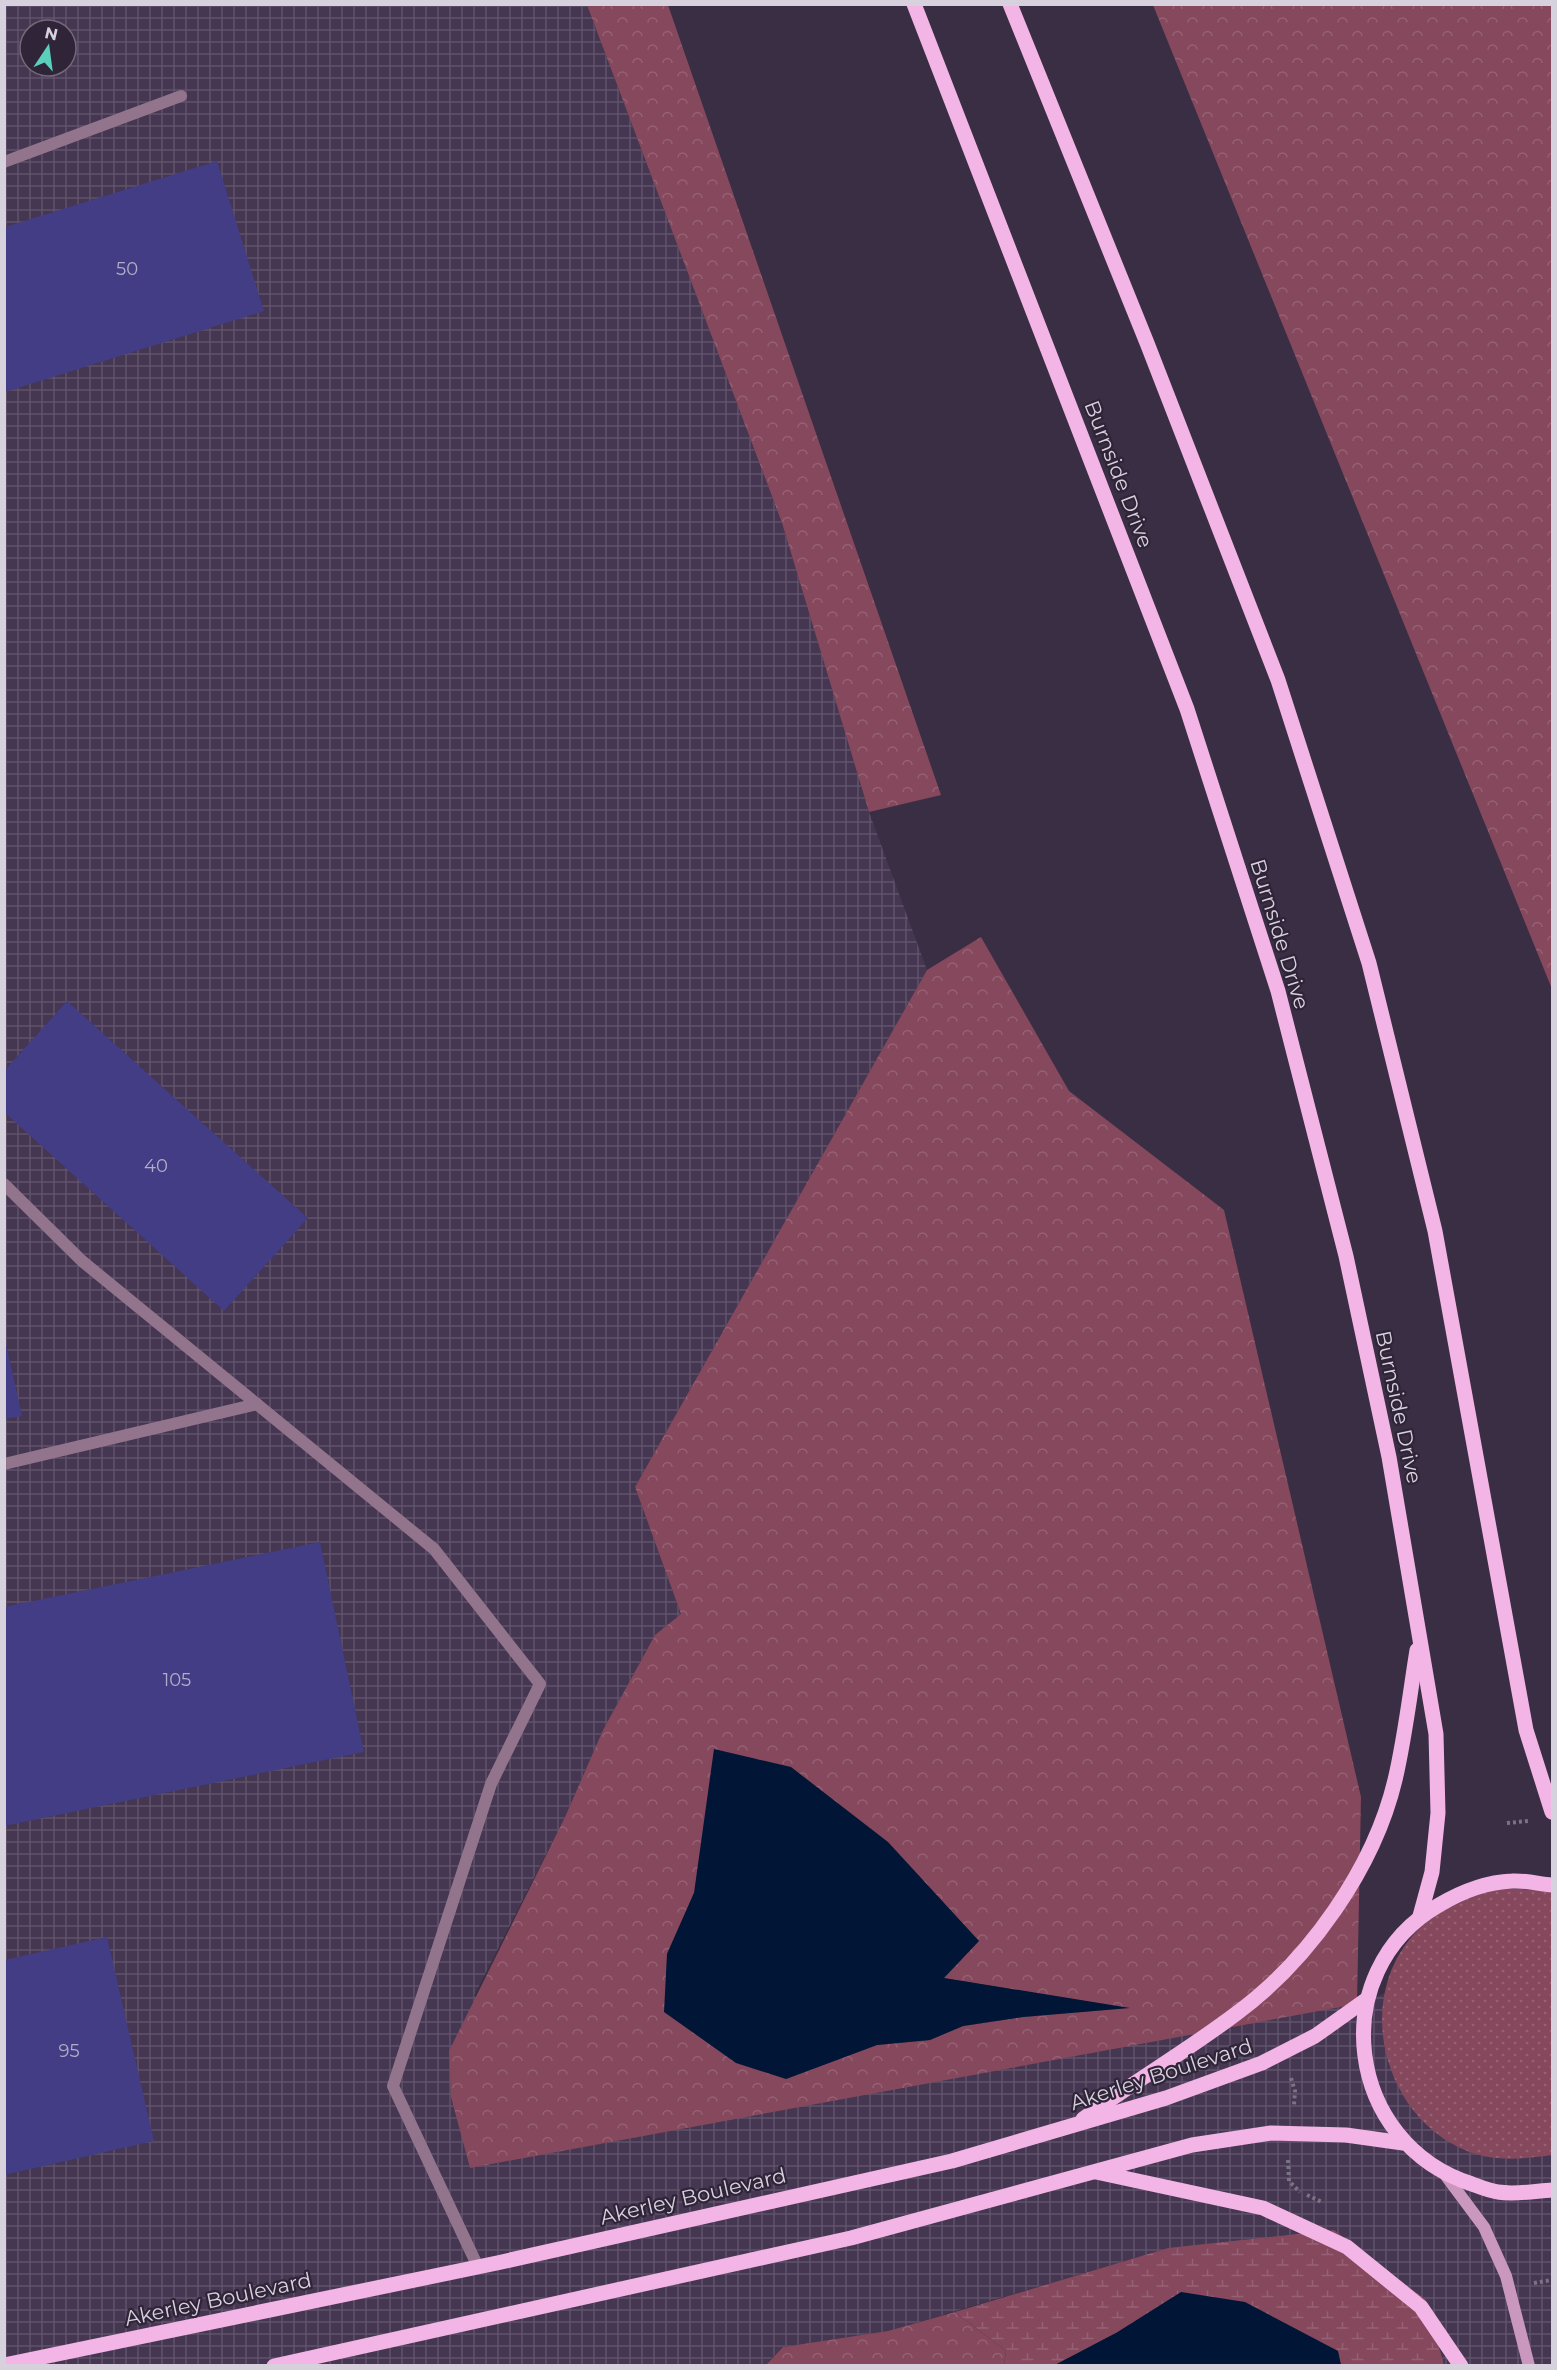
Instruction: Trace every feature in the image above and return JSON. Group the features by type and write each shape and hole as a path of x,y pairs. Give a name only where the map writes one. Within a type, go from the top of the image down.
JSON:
{"main road":[{"name":"Burnside Drive","path":"914,4 1187,709 1278,991 1346,1256 1389,1457 1436,1734 1438,1813 1432,1872 1420,1916"},
{"path":"1010,4 1148,343 1278,680 1369,963 1435,1231 1526,1730 1552,1812"},
{"path":"1074,2125 1237,2013 1277,1980 1329,1920 1347,1890 1382,1820 1395,1780 1419,1635"},
{"path":"1529,2366 1506,2276 1484,2227 1446,2176 1403,2143 1374,2097 1363,2049 1366,1999 1386,1953 1420,1916 1462,1891 1512,1881 1552,1885"},
{"name":"Akerley Boulevard","path":"4,2365 478,2267 952,2161 1166,2098 1262,2063 1315,2036 1366,1999"},
{"path":"274,2366 851,2238 1192,2145 1271,2133 1346,2135 1403,2143"},
{"path":"1093,2171 1263,2208 1347,2247 1421,2307 1461,2366"},
{"path":"1446,2176 1498,2192 1552,2190"}],"lane":[{"path":"4,162 181,96"},
{"path":"4,1184 82,1261 434,1549 540,1684 491,1784 393,2086 478,2267"},
{"path":"4,1464 257,1404"}],"path":[{"path":"1507,1823 1530,1821"},
{"path":"1289,2071 1295,2091 1294,2112"}],"shaded area":[{"path":"5,5 587,5 782,523 869,812 927,970 635,1487 681,1614 655,1635 603,1730 565,1817 474,1996 1357,2004 1519,1940 1552,1931 1552,2365 1444,2365 1426,2300 1168,2248 889,2331 783,2347 765,2365 5,2366"}],"green space":[{"path":"587,5 668,5 941,795 869,812 782,523"},
{"path":"1153,5 1552,5 1552,989"},
{"path":"981,937 1069,1091 1224,1210 1361,1797 1357,2004 470,2168 451,2097 449,2051 565,1817 603,1730 655,1635 681,1614 635,1487 927,970","holes":["694,1893 979,1940 943,1978 1126,2008 1023,2017 963,2026 930,2040 877,2045 786,2079 667,1954"]},
{"path":"1499,1888 1543,1890 1552,1893 1552,2155 1520,2158 1488,2157 1467,2151 1437,2134 1413,2110 1396,2082 1385,2050 1382,2017 1387,1984 1400,1953 1422,1926 1440,1913 1468,1899"},
{"path":"1334,2230 1426,2300 1444,2365 1341,2365 1337,2351 1116,2333 1055,2365 1004,2365 1006,2351 955,2312 1168,2248"},
{"path":"955,2312 1006,2351 1004,2365 765,2366 783,2347 888,2331"}],"water":[{"path":"714,1749 791,1767 888,1842 979,1941 944,1978 1130,2008 1023,2017 963,2026 930,2040 877,2045 786,2079 736,2063 664,2012 667,1954 694,1893"},
{"path":"1181,2292 1245,2302 1338,2351 1341,2365 1055,2365 1116,2333"}],"building":[{"path":"217,161 264,311 5,392 5,227"},
{"path":"67,1001 308,1218 224,1311 5,1113 5,1070"},
{"path":"4,1335 22,1416 4,1419"},
{"path":"320,1542 364,1752 4,1826 4,1607"},
{"path":"107,1937 154,2141 4,2175 4,1960"}]}
